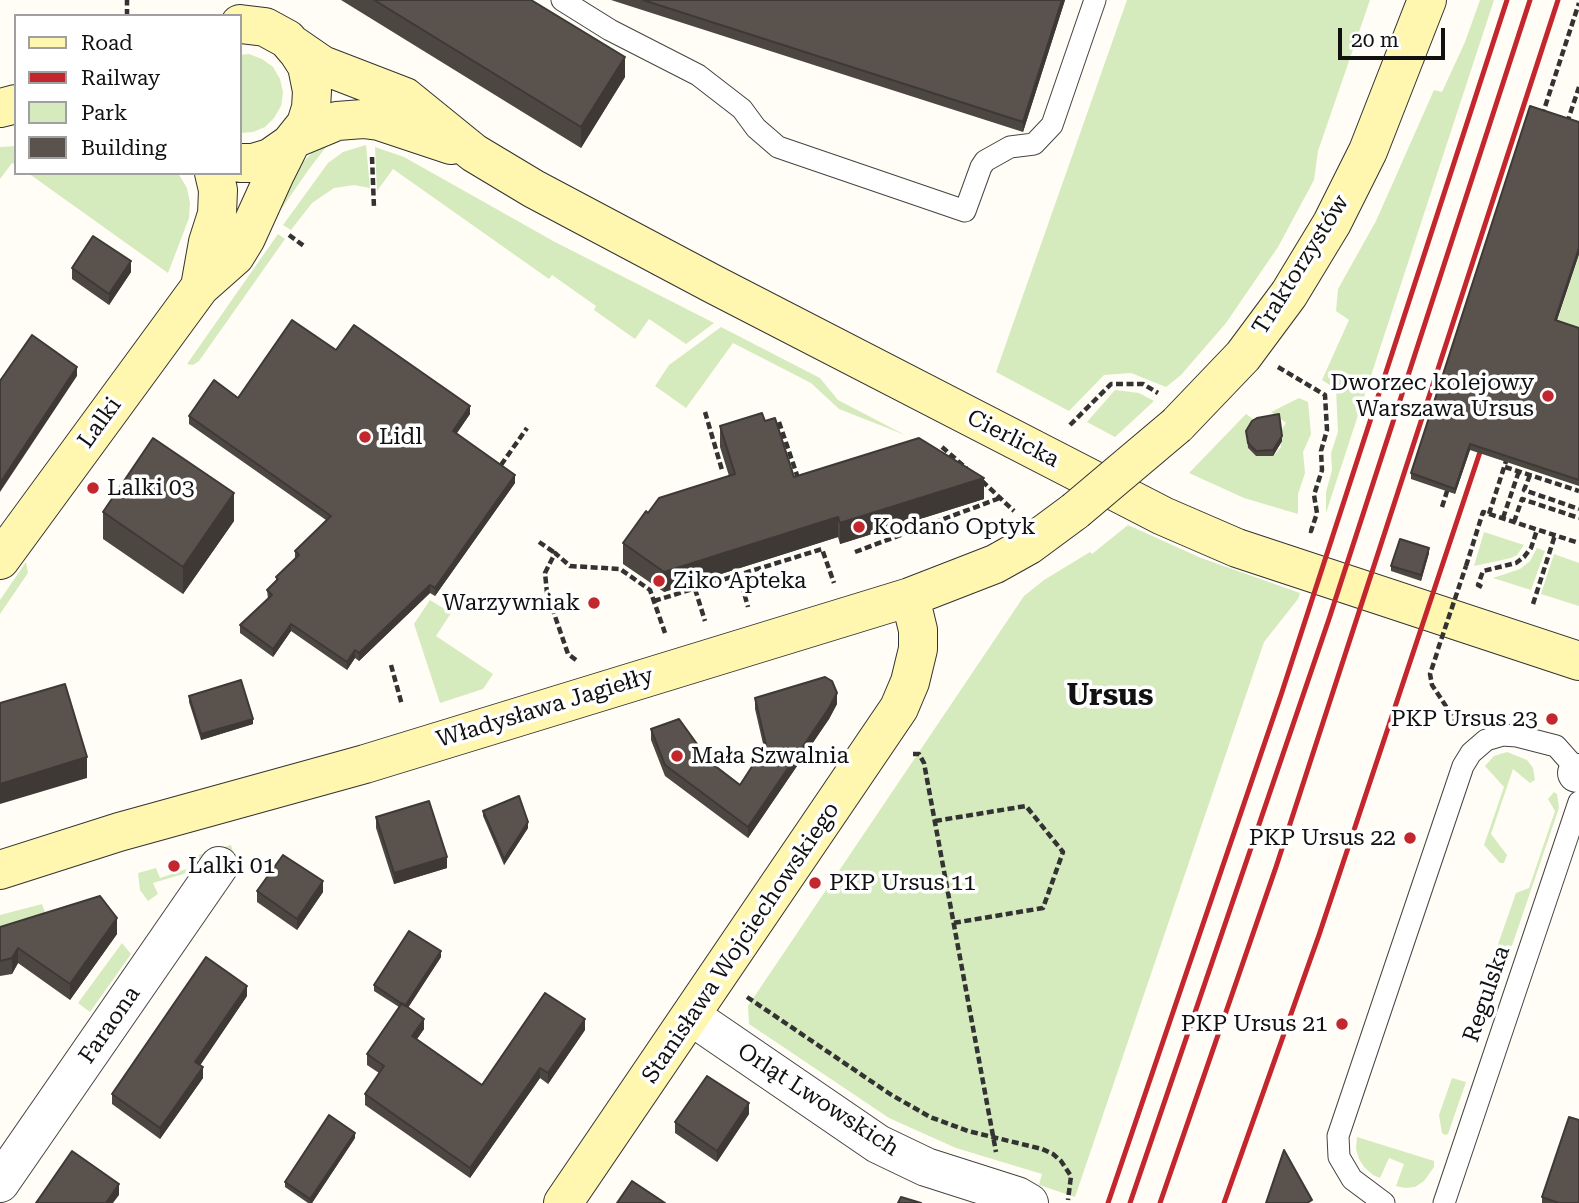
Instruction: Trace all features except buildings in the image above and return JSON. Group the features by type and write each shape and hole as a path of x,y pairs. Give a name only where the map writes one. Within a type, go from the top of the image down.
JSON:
{"street":[{"name":"Traktorzystów","path":"1076,511 1177,425 1243,356 1289,294 1332,223 1368,150 1427,0"},
{"name":"Cierlicka","path":"242,24 265,27 280,34 328,68 405,97 474,153 534,189 1121,496 1200,533 1261,556 1579,661"},
{"name":"Lalki","path":"0,560 200,287 235,256 246,238 275,174 309,116 312,91 307,66 293,45"},
{"name":"Cierlicka","path":"242,163 270,158 293,141 337,121 363,119 394,125 474,153"},
{"name":"Lalki","path":"200,287 208,242 217,214 218,190 214,175"},
{"name":"Władysława Jagiełły","path":"0,870 132,829 365,764 910,597 995,564 1028,545 1076,511"},
{"name":"Stanisława Wojciechowskiego","path":"563,1203 881,737 902,702 914,671 918,649 918,630 910,597"},
{"name":"Faraona","path":"0,1183 219,866"},
{"name":"Orląt Lwowskich","path":"691,1016 878,1143 926,1167 1017,1196 1029,1203"}],"lane":[{"path":"562,0 610,30 698,75 742,109 756,128 778,147 965,211 985,161 1010,147 1034,144 1052,125 1095,0"},
{"path":"1384,1203 1352,1179 1339,1157 1338,1136 1463,766 1471,753 1486,740 1503,735 1517,736 1556,746 1566,755 1578,782"},
{"name":"Regulska","path":"1442,1202 1578,782"}],"path":[{"path":"1541,120 1579,3"},
{"path":"1564,135 1579,87"},
{"path":"372,156 374,208"},
{"path":"1275,364 1325,394 1327,430 1321,451 1322,470 1314,495 1317,513 1311,531"},
{"path":"1070,425 1111,384 1143,384 1156,390"},
{"path":"705,411 722,470"},
{"path":"779,422 800,482"},
{"path":"501,466 527,428"},
{"path":"855,551 1000,498 936,443"},
{"path":"1489,513 1509,454"},
{"path":"1505,467 1579,491"},
{"path":"1503,518 1519,471"},
{"path":"1530,475 1524,490 1579,509"},
{"path":"1442,507 1449,487"},
{"path":"1514,522 1522,499 1579,519"},
{"path":"1457,723 1432,685 1430,674 1483,512 1579,543"},
{"path":"1478,585 1482,571 1516,563 1524,557 1531,548 1537,530"},
{"path":"1533,604 1555,535"},
{"path":"540,542 570,566 620,569 650,590 668,644"},
{"path":"654,601 822,548 837,591"},
{"path":"555,553 545,573 547,593 568,654 577,661"},
{"path":"739,575 751,618"},
{"path":"695,589 708,632"},
{"path":"391,665 402,705"},
{"path":"906,754 919,754 924,763 997,1158"},
{"path":"934,821 1026,806 1063,852 1043,908 953,923"},
{"path":"743,995 909,1105 949,1125 1053,1154 1070,1176 1070,1194"}],"green space":[{"path":"1127,0 1370,0 1318,151 1314,180 1278,247 1226,323 1181,375 1166,387 1131,373 1104,375 1069,411 996,372"},
{"path":"1480,0 1494,0 1326,513 1326,492 1332,470 1331,453 1338,432 1336,389 1322,380 1349,320 1336,311 1338,289 1376,221 1434,90 1442,92 1465,42"},
{"path":"249,54 262,59 273,67 283,92 281,106 265,127 242,133 242,55"},
{"path":"335,140 326,147 282,208 275,210 293,172 317,148"},
{"path":"366,145 370,188 354,185 334,188 312,203 291,230 283,225 328,163 343,152"},
{"path":"14,146 14,164 12,163 0,179 0,147"},
{"path":"375,147 404,157 555,242 714,323 686,344 649,319 635,339 594,310 596,306 552,275 549,279 393,169 377,191"},
{"path":"31,175 179,175 187,188 189,218 168,273"},
{"path":"278,234 285,239 199,361 193,365 187,364"},
{"path":"1579,254 1579,333 1556,325"},
{"path":"721,327 820,378 838,400 905,435 839,409 811,383 733,343 686,408 655,386 669,365"},
{"path":"1115,390 1139,393 1154,401 1115,437 1087,422"},
{"path":"1299,398 1308,402 1311,434 1303,452 1305,473 1298,494 1298,514 1244,498 1189,473 1246,414 1259,423 1248,432 1248,449 1256,456 1273,456 1281,447 1280,432 1286,423 1271,412"},
{"path":"1128,525 1201,558 1300,593 1264,642 1075,1197 1039,1185 1042,1174 956,1148 889,1118 749,1024 748,1006 1024,596 1044,580 1090,552 1092,554"},
{"path":"1484,532 1524,545 1517,555 1511,558 1474,566"},
{"path":"1537,548 1545,551 1531,590 1493,578 1520,569 1530,561"},
{"path":"1554,554 1579,563 1579,606 1541,594"},
{"path":"26,562 28,573 0,614 0,600"},
{"path":"430,600 451,613 436,636 493,674 483,689 440,703 414,624"},
{"path":"1507,752 1527,760 1533,768 1535,780 1530,783 1513,769 1491,834 1507,855 1504,863 1500,863 1484,845 1504,787 1485,766 1494,756"},
{"path":"1554,792 1557,794 1559,808 1505,966 1495,953 1516,893 1529,888 1555,811 1548,799"},
{"path":"231,845 236,862 153,883 158,894 148,901 140,890 138,873 156,868 160,878 189,868 186,859"},
{"path":"42,904 48,921 0,937 0,915"},
{"path":"122,943 131,954 90,1012 78,1003"},
{"path":"1452,1078 1466,1082 1448,1134 1445,1135 1442,1133 1439,1115"},
{"path":"1357,1137 1434,1161 1434,1167 1424,1181 1415,1187 1396,1186 1404,1164 1389,1158 1380,1178 1373,1175 1359,1159"}],"railway":[{"path":"1108,1203 1281,695 1507,0"},
{"path":"1130,1203 1329,619 1530,0"},
{"path":"1160,1203 1276,867 1558,0"},
{"path":"1224,1203 1319,935 1486,434"}],"place":[{"name":"Dworzec kolejowy Warszawa Ursus","path":"1548,396"},
{"name":"Lidl","path":"365,437"},
{"name":"Lalki 03","path":"93,488"},
{"name":"Kodano Optyk","path":"859,527"},
{"name":"Ziko Apteka","path":"659,581"},
{"name":"Warzywniak","path":"594,603"},
{"name":"PKP Ursus 23","path":"1552,719"},
{"name":"Mała Szwalnia","path":"677,756"},
{"name":"PKP Ursus 22","path":"1410,838"},
{"name":"Lalki 01","path":"174,866"},
{"name":"PKP Ursus 11","path":"815,883"},
{"name":"PKP Ursus 21","path":"1342,1024"}],"district":[{"name":"Ursus","path":"1110,696"}]}
